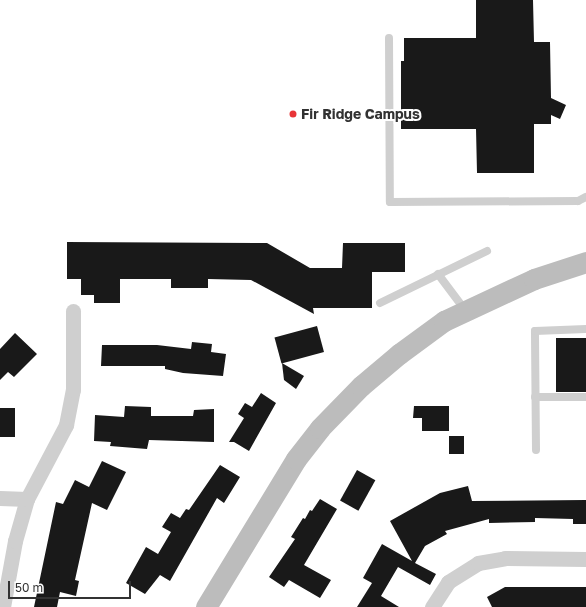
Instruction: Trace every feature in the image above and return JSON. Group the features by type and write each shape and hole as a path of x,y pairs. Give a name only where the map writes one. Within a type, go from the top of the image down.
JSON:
{"main road":[{"path":"206,607 281,482 320,428 385,365 434,328 465,310 534,279 586,262"}],"street":[{"path":"3,607 15,541 27,499 66,425 73,390 73,311"},
{"path":"0,498 27,499"},
{"path":"432,607 448,582 478,563 505,558 586,559"}],"lane":[{"path":"389,38 390,202 578,201 586,197"},
{"path":"380,303 487,251"},
{"path":"438,274 465,310"},
{"path":"536,450 535,331 586,329"},
{"path":"535,397 586,397"}],"building":[{"name":"Fir Ridge Campus","path":"476,0 533,0 534,42 550,42 551,98 566,105 560,119 551,115 551,124 534,124 534,173 477,173 476,129 401,129 401,61 404,61 404,38 476,38"},
{"path":"67,242 267,243 310,268 342,268 343,243 405,243 405,272 372,272 372,308 313,308 314,314 251,280 208,279 208,288 171,288 171,279 120,279 120,303 94,303 94,295 81,295 81,279 67,279"},
{"path":"317,326 324,352 281,363 274,337"},
{"path":"15,333 37,354 14,377 8,372 0,380 0,349"},
{"path":"556,338 586,338 586,392 556,392"},
{"path":"192,342 212,344 211,352 226,354 223,376 183,373 165,369 165,366 101,366 102,345 157,345 191,349"},
{"path":"282,363 304,376 296,389 284,380"},
{"path":"261,393 276,403 249,451 234,442 229,442 244,418 238,414 245,403 252,407"},
{"path":"125,406 151,407 151,416 193,416 194,410 214,409 214,442 149,440 147,449 110,446 111,442 94,441 95,415 124,417"},
{"path":"414,406 449,406 449,431 422,431 422,418 413,418"},
{"path":"0,408 15,408 15,437 0,437"},
{"path":"449,436 464,436 464,454 449,454"},
{"path":"102,461 126,472 107,510 92,503 75,580 79,581 76,596 60,592 57,607 34,607 56,502 63,504 75,480 89,487"},
{"path":"220,465 240,477 224,503 217,498 170,581 160,575 145,594 126,583 146,547 158,554 171,532 162,527 171,513 180,518 186,509 189,510"},
{"path":"357,470 375,480 358,511 340,501"},
{"path":"468,486 472,501 586,500 586,524 573,524 573,519 535,518 535,522 489,523 489,519 445,531 447,534 425,546 415,563 436,574 430,585 398,567 381,596 399,607 357,607 372,583 363,578 382,544 412,561 390,521 440,493"},
{"path":"320,499 337,509 304,565 331,580 320,598 289,580 284,587 269,577 295,539 291,537 303,518 305,519 310,510 312,511"},
{"path":"505,587 586,587 586,607 492,607 487,597"}],"place":[{"name":"Fir Ridge Campus","path":"293,114"}]}
